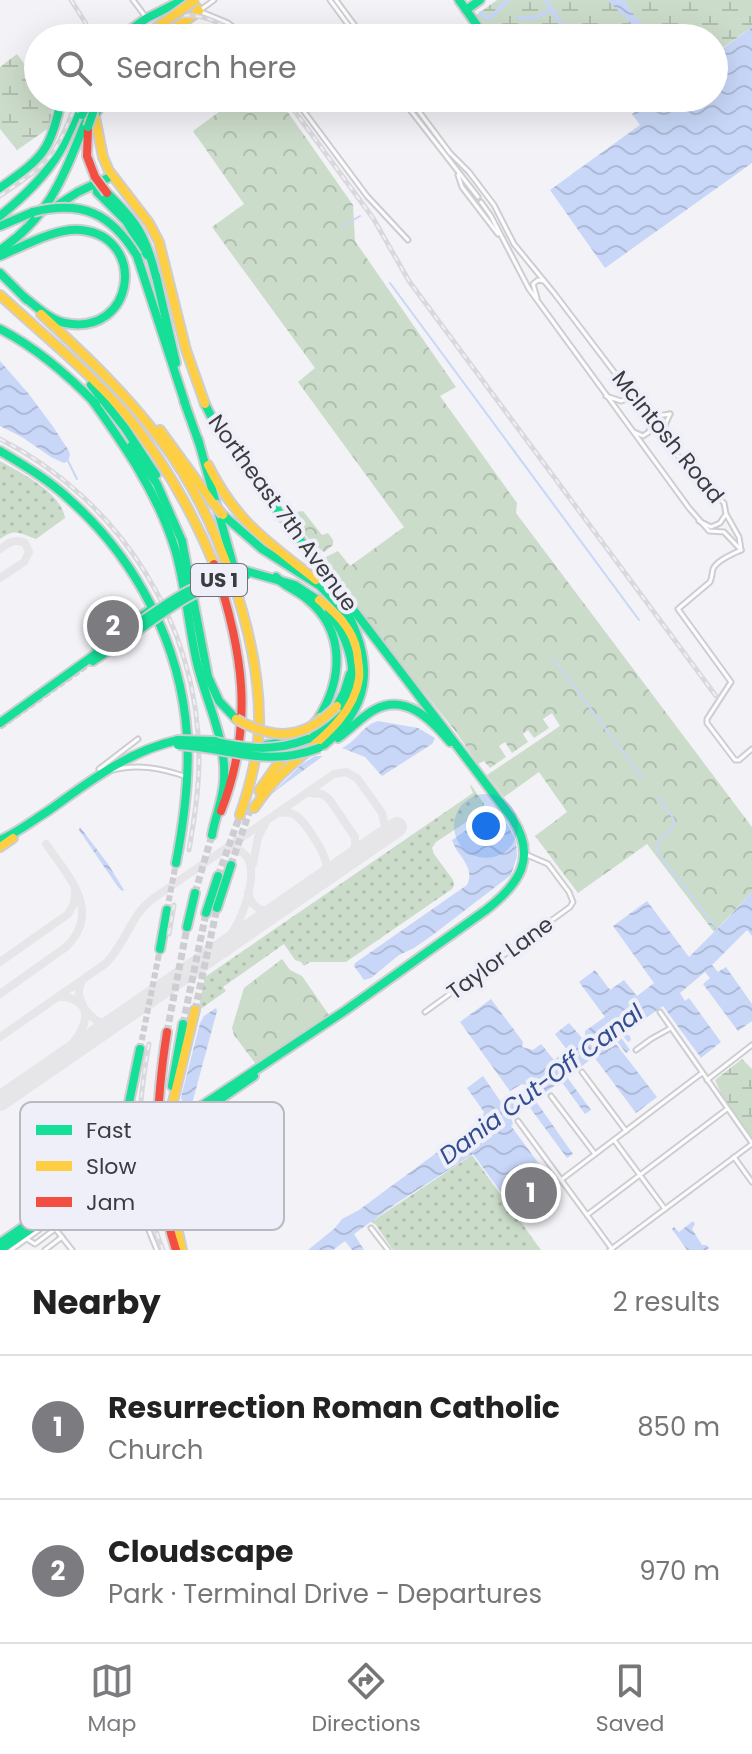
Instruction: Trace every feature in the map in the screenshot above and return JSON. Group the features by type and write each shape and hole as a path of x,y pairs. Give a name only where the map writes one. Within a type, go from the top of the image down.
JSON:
{"main road":[{"path":"139,24 183,0"},
{"path":"161,24 193,0 199,11 181,24"},
{"path":"170,24 204,0"},
{"path":"459,0 476,24"},
{"path":"466,10 480,0"},
{"path":"0,188 44,153 53,135 59,112"},
{"path":"0,216 35,185 51,164 76,112"},
{"path":"35,223 53,197 87,112"},
{"path":"0,216 30,194 53,171 90,112"},
{"name":"Northeast 7th Avenue","path":"93,112 101,150 112,176 145,216 159,240 184,341 215,424 519,828 524,854"},
{"path":"85,122 87,156 96,180 142,229 149,246 185,403"},
{"path":"0,253 64,201 96,180 112,176"},
{"path":"96,180 98,193 135,233 156,277"},
{"path":"0,226 48,208 82,209 98,214 119,229 137,256 185,403 218,486 243,520 341,604 362,645 365,666 360,702 340,733 322,747"},
{"path":"0,253 78,229 95,232 109,241 125,268 126,285 120,301 110,314 95,322 78,325 61,322 24,297"},
{"name":"US 1","path":"0,273 130,401 170,452 205,513 235,585 256,685 259,728 254,770 240,815"},
{"name":"US 1","path":"0,295 75,364 144,438 199,530 216,570 239,664 242,728 234,776 212,835 223,784 223,752 197,663 175,550 145,479 92,400"},
{"path":"0,329 43,355 92,400 120,432 151,475 182,541"},
{"path":"75,364 144,455 174,511 207,672 219,701 236,719 260,731 286,735 301,732 314,727 337,706 348,684 351,662"},
{"path":"130,401 164,435 223,515 262,549 320,586 349,616"},
{"path":"198,439 246,613 248,636"},
{"path":"0,451 44,478 87,516 124,559 153,608 167,641 182,695 187,739 184,815 176,863"},
{"path":"91,657 117,644 199,589 246,574"},
{"path":"61,678 187,591 215,577 246,574 276,577 297,585 337,612 354,640 359,663 357,689 352,702 340,720 276,777 252,808 267,778 320,717 336,682 338,662 328,625 315,607 299,593 281,584 276,577"},
{"path":"212,741 250,748 291,746 333,722 345,704 353,681 351,662 345,634 319,600"},
{"path":"0,723 153,608"},
{"path":"178,743 268,759 296,757 342,736 376,709 391,705 408,706 428,718 479,774"},
{"path":"0,840 24,827 100,772 142,751 178,743 212,741 266,745 282,743 294,738 320,717"},
{"path":"0,847 24,827"},
{"path":"211,1102 333,1020 510,890 518,879 524,854"},
{"path":"217,908 231,865"},
{"path":"206,913 218,876"},
{"path":"187,927 195,893"},
{"path":"160,949 167,910"},
{"path":"173,1102 195,1010"},
{"path":"171,1102 183,1024"},
{"path":"159,1102 167,1032"},
{"path":"130,1102 140,1049"},
{"path":"209,1102 278,1058"},
{"path":"0,1243 23,1230"},
{"path":"0,1250 28,1230"}],"street":[{"path":"133,0 147,18"},
{"path":"199,11 214,0"},
{"path":"330,0 348,24"},
{"path":"336,0 354,24"},
{"path":"199,11 228,24"},
{"path":"304,112 367,196 408,240"},
{"name":"McIntosh Road","path":"412,112 480,200 529,289 606,396 699,521 704,525 716,526 726,514 724,503 687,468 508,235 490,199 420,112"},
{"path":"417,119 428,123"},
{"name":"McIntosh Road","path":"456,171 462,187 503,240"},
{"path":"538,302 533,284 538,280 544,281"},
{"path":"606,396 621,401 633,397"},
{"path":"631,430 643,436 649,432 649,422 638,404"},
{"path":"648,417 670,414 665,425 670,445"},
{"path":"726,514 739,537 741,550"},
{"path":"699,521 713,533 727,534 741,550"},
{"path":"741,550 718,563 710,582 678,609 731,682 707,723 735,760 752,749"},
{"path":"100,772 138,739"},
{"path":"100,772 145,766 187,777"},
{"path":"524,854 539,859"},
{"path":"522,867 530,860 539,859"},
{"name":"Taylor Lane","path":"425,1012 570,907 573,902 569,892 548,864 539,859"},
{"path":"518,1121 611,1249 734,1157 752,1143 660,1012"},
{"path":"636,1050 671,1028"},
{"path":"707,1080 752,1045"},
{"path":"582,1072 626,1131"},
{"path":"561,1180 702,1073"},
{"path":"551,1096 595,1154"},
{"path":"587,1215 727,1109"},
{"path":"614,1140 665,1209"},
{"path":"734,1157 752,1182"},
{"path":"371,1228 388,1250"},
{"path":"11,1250 18,1248 35,1230"},
{"path":"27,1239 35,1244 54,1230"},
{"path":"56,1230 72,1250"},
{"path":"149,1230 157,1250"},
{"path":"45,1250 62,1237"}],"green space":[{"path":"497,0 752,0 752,27 728,44 728,24 481,24 475,16"},
{"path":"17,54 24,63 24,112 52,112 49,128 17,150 0,129 0,67"},
{"path":"219,112 288,112 353,205 355,241 456,387 440,396 517,503 516,513 752,827 752,892 714,932 647,844 578,893 535,836 567,812 539,772 504,797 487,775 560,726 552,713 543,719 549,728 534,738 528,730 523,734 528,742 512,753 505,742 499,746 506,757 490,768 484,761 478,764 413,679 405,676 338,586 325,561 326,557 338,551 350,566 404,527 298,382 315,368 212,227 244,204 193,131"},
{"path":"0,461 48,492 62,509 65,518 36,539 14,533 0,539"},
{"path":"303,511 322,535 328,533 333,540 333,545 324,552 306,536 293,516"},
{"path":"471,785 484,804 483,811 436,842 432,848 453,880 452,889 346,962 310,962 304,966 295,960 284,944 223,987 226,991 198,1011 205,977 473,793"},
{"path":"282,959 290,970 302,976 329,1015 261,1063 255,1063 232,1028 244,988"},
{"path":"742,1059 752,1069 752,1138 722,1096 715,1080"},
{"path":"472,1155 541,1250 393,1250 371,1222"}],"water":[{"path":"607,0 625,0 643,24 631,23"},
{"path":"752,27 752,163 605,268 550,190 640,125 632,114 635,112 728,112 728,45"},
{"path":"0,361 54,428 69,451 68,461 64,463 51,457 0,426"},
{"path":"378,721 418,728 435,738 432,744 382,776 365,757 342,748"},
{"path":"315,756 323,756 270,795 302,764"},
{"path":"496,811 516,841 517,856 511,875 430,937 364,980 355,963 467,885 468,867 452,840"},
{"path":"80,827 124,890 118,887 79,830"},
{"name":"Dania Cut-Off Canal","path":"752,892 752,936 747,930 712,965 718,972 726,967 752,1004 752,1021 738,1031 703,984 710,978 705,972 680,993 685,1001 689,998 721,1042 701,1058 663,1006 625,1033 631,1040 628,1042 620,1036 630,1050 626,1053 616,1040 608,1045 611,1048 616,1044 657,1097 636,1113 594,1057 567,1077 591,1110 585,1114 561,1081 535,1100 573,1154 567,1158 528,1105 511,1117 511,1126 542,1168 503,1195 473,1154 354,1234 364,1250 352,1250 345,1241 333,1250 308,1250 342,1219 359,1210 481,1120 484,1112 467,1088 483,1076 501,1102 505,1103 528,1086 522,1084 510,1091 460,1022 491,999 523,1042 522,1047 533,1050 541,1044 554,1060 567,1050 555,1034 569,1023 582,1038 585,1031 605,1017 579,982 595,970 610,990 624,980 637,996 654,983 613,926 647,901 689,957"},
{"path":"216,1008 193,1100 182,1102 181,1097 204,1016"},
{"path":"693,1221 692,1229 702,1245 709,1248 707,1250 687,1250 672,1229 674,1227 679,1232"}],"waterway":[{"path":"481,13 490,18 508,0"},
{"path":"546,0 561,24"},
{"path":"519,18 537,17 551,10"},
{"path":"343,226 360,216"},
{"path":"390,283 639,620"},
{"path":"68,461 77,479"},
{"path":"553,658 643,779"},
{"path":"658,797 675,823 658,842 657,851 717,929"}],"taxiway":[{"path":"0,549 18,541 25,543 29,552 24,562 0,578"},
{"path":"0,1037 105,964 151,900 334,774 346,772 357,778 382,813 387,834"},
{"path":"309,793 322,794 329,799 355,837 355,850 345,863"},
{"path":"281,813 298,817 320,847 326,868 315,884"},
{"path":"253,864 258,837 265,824"},
{"path":"0,994 66,947 77,934 82,920 82,907 72,881 46,844"},
{"path":"207,958 233,931 251,882 247,858 240,851 227,849"},
{"path":"0,962 68,914 74,904 75,891"},
{"path":"248,893 253,904 261,909 281,907"},
{"path":"45,1070 71,1045 82,1029 85,1013 79,996 81,983"},
{"path":"60,997 78,1002 101,1022 122,1017"}],"runway":[{"path":"0,1101 397,827"}],"tunnel":[{"path":"0,727 93,661"},
{"path":"231,865 251,807"},
{"path":"218,876 240,815"},
{"path":"195,893 212,835"},
{"path":"167,910 176,863"},
{"path":"195,1010 217,908"},
{"path":"183,1024 206,913"},
{"path":"167,1032 187,927"},
{"path":"140,1049 160,949"}],"railway":[{"path":"71,0 86,24"},
{"path":"152,24 170,17 184,16 198,16 220,24"},
{"path":"0,196 33,173 50,156 73,112"},
{"path":"295,112 373,218 409,281 716,696"},
{"path":"0,439 43,465 82,496 116,531 144,571 168,615 185,661 195,709 199,771 189,850"},
{"path":"169,934 174,905"},
{"path":"141,1102 149,1044"},
{"path":"156,1230 163,1250"}],"traffic: fast":[{"path":"139,24 183,0"},
{"path":"459,0 476,24"},
{"path":"466,10 480,0"},
{"path":"0,188 27,168 43,151 58,112"},
{"path":"0,216 48,169 77,112"},
{"path":"88,127 93,112"},
{"path":"0,250 43,209 62,178 85,123"},
{"path":"53,208 112,176"},
{"path":"97,183 97,192 126,221 147,255"},
{"path":"107,193 139,230 156,277"},
{"path":"33,212 66,208 94,213 117,229 137,256"},
{"path":"0,226 33,212"},
{"path":"0,256 51,235 81,230 102,237 117,249 124,266 124,284 118,302 106,315 89,323 59,321 24,297"},
{"path":"137,256 185,403"},
{"path":"0,273 27,300"},
{"path":"156,276 176,363"},
{"path":"0,329 51,362 96,404"},
{"path":"91,385 156,475"},
{"path":"92,400 150,490 175,549 197,663 215,721 224,766 223,788 212,835"},
{"path":"184,401 199,443"},
{"path":"205,404 215,424 288,524 512,818 524,846 524,858 516,880 486,910 346,1010 207,1102"},
{"path":"198,439 237,579"},
{"path":"131,446 157,484 182,541"},
{"path":"0,451 54,486 94,524 135,577 165,637 176,669 187,735 186,799 176,863"},
{"path":"223,515 262,549 320,586 349,616"},
{"path":"182,541 208,677 219,701 236,719"},
{"path":"246,571 295,585 321,602"},
{"path":"132,628 200,585 246,571"},
{"path":"139,630 203,590 246,576"},
{"path":"276,577 320,612 334,640 336,672 318,719"},
{"path":"97,648 153,608"},
{"path":"308,739 339,711 352,681 348,648 329,611"},
{"path":"324,745 351,716 363,685 362,651 348,614"},
{"path":"0,723 132,628"},
{"path":"93,661 139,630"},
{"path":"337,706 350,674"},
{"path":"338,738 374,710 396,705 426,717 450,742"},
{"path":"266,745 288,741 304,732"},
{"path":"212,741 260,748 284,746 308,739"},
{"path":"0,840 126,760 178,740"},
{"path":"178,740 215,741"},
{"path":"178,745 265,757 300,754 319,748"},
{"path":"217,908 231,865"},
{"path":"206,913 218,876"},
{"path":"187,927 195,893"},
{"path":"160,949 167,910"},
{"path":"172,1086 183,1024"},
{"path":"129,1102 140,1049"},
{"path":"216,1102 254,1076"},
{"path":"0,1243 20,1229"},
{"path":"0,1250 29,1230"}],"traffic: slow":[{"path":"181,24 199,11 191,0"},
{"path":"162,24 195,0"},
{"path":"94,112 109,171 149,223 159,242 186,350 205,404"},
{"path":"0,295 122,410 174,484 214,564"},
{"path":"41,314 149,424 182,471 200,504 232,577 258,691 257,749 240,815"},
{"path":"160,430 213,503"},
{"path":"208,465 230,502 254,530 316,580"},
{"path":"213,503 223,515"},
{"path":"254,808 277,779 340,719 355,693 359,672 351,634 334,612 319,600"},
{"path":"236,719 264,731 290,734 313,725 337,706"},
{"path":"259,791 320,717"},
{"path":"0,847 13,838"},
{"path":"173,1102 195,1010"},
{"path":"178,1230 182,1250"}],"traffic: jam":[{"path":"88,127 87,156 95,177"},
{"path":"95,177 107,193"},
{"path":"214,564 232,627 241,687 238,748 221,811"},
{"path":"159,1102 167,1032"},
{"path":"170,1230 176,1250"}],"place":[{"name":"Cloudscape","path":"113,626"},
{"name":"Resurrection Roman Catholic","path":"531,1193"}]}
